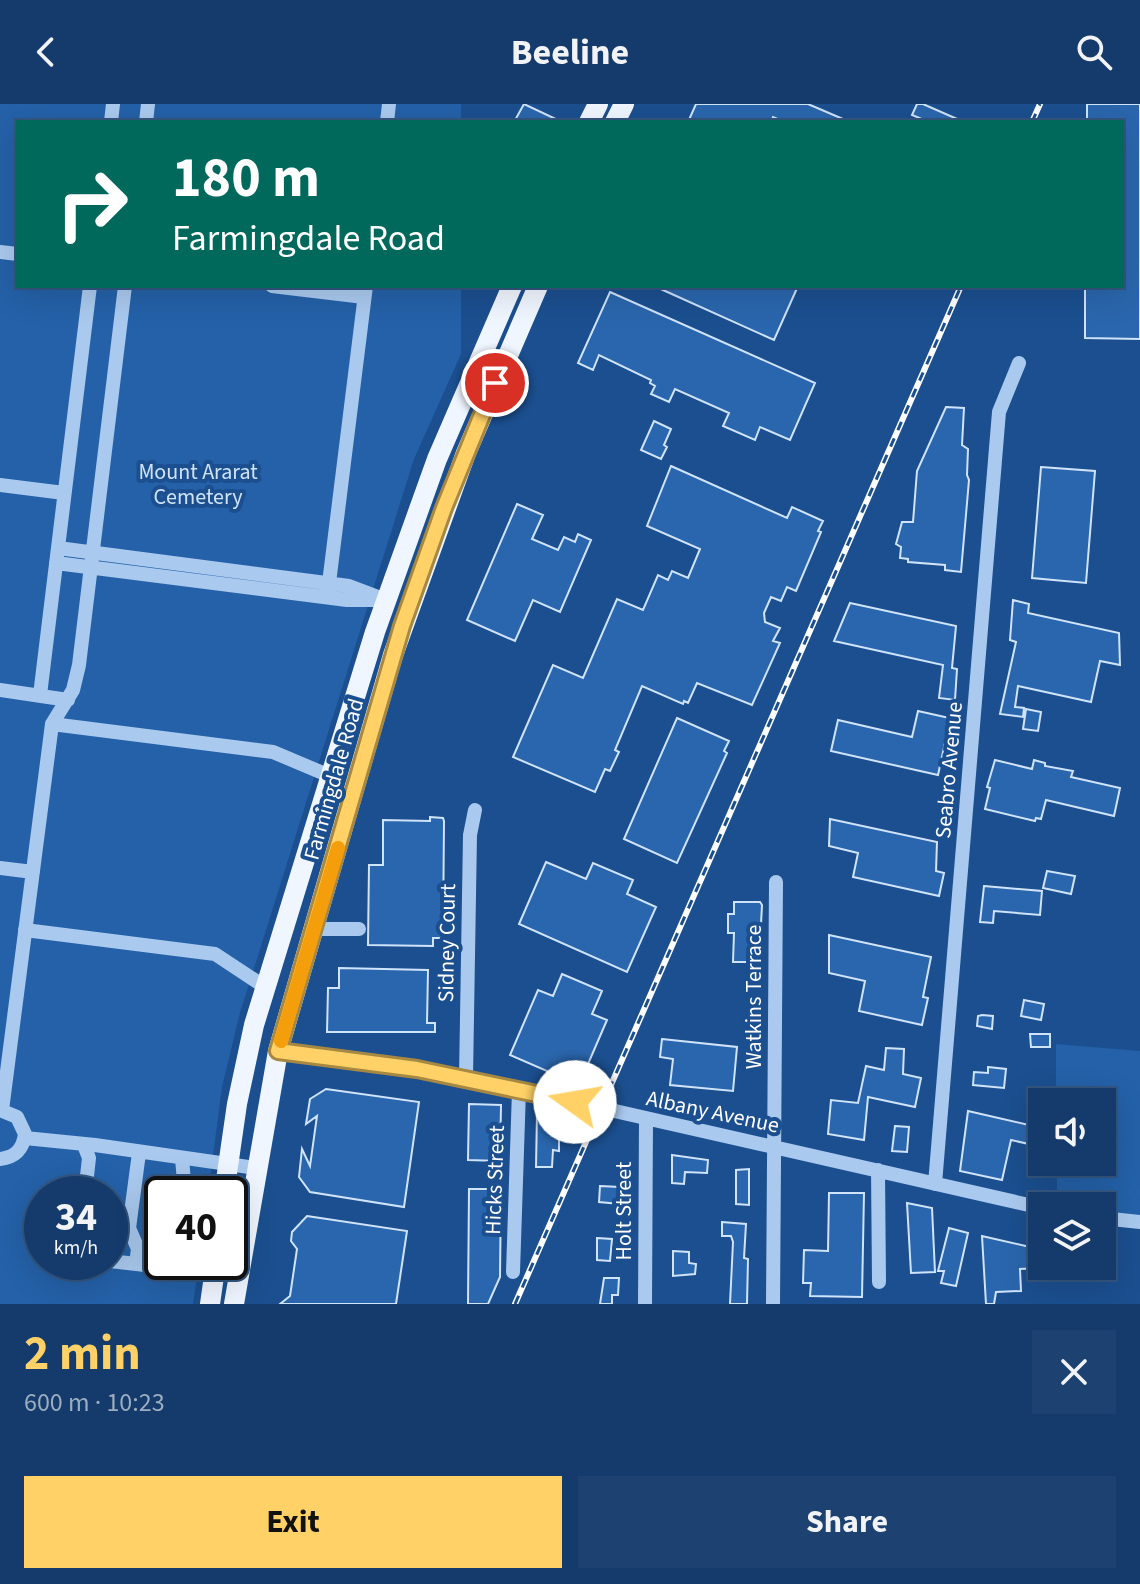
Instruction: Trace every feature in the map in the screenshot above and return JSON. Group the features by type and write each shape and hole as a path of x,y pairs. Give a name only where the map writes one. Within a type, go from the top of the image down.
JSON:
{"main road":[{"name":"Farmingdale Road","path":"226,1176 245,1065 265,987 386,600 437,459 511,288"},
{"name":"Farmingdale Road","path":"234,1304 278,1051 411,599 471,440 537,288"},
{"path":"278,1051 268,1048 265,1040 305,887 307,853"},
{"path":"210,1304 213,1280"}],"street":[{"path":"40,695 90,288"},
{"path":"0,1159 17,1153 25,1138 25,1129 20,1120 14,1114 1,1110 6,1028 25,930 52,724 68,700 79,665 125,288"},
{"path":"303,288 365,292 328,590"},
{"name":"Seabro Avenue","path":"935,1184 999,412 1019,363"},
{"path":"0,485 64,493"},
{"path":"57,556 386,600"},
{"path":"0,690 68,700"},
{"path":"52,724 273,752 330,776"},
{"name":"Sidney Court","path":"466,1078 470,835 475,810"},
{"path":"0,868 33,872"},
{"name":"Watkins Terrace","path":"773,1304 776,882"},
{"path":"314,929 359,929"},
{"path":"25,930 215,954 265,987"},
{"name":"Albany Avenue","path":"278,1051 466,1078 1028,1205"},
{"name":"Hicks Street","path":"513,1272 519,1090"},
{"name":"Holt Street","path":"645,1304 646,1119"},
{"path":"25,1138 256,1168"},
{"path":"84,1145 89,1158 87,1176"},
{"path":"137,1256 129,1228 139,1153"},
{"path":"182,1158 184,1176"},
{"path":"878,1170 879,1282"},
{"path":"1116,1219 1140,1222"},
{"path":"137,1256 144,1252"},
{"path":"128,1258 144,1257"}],"green space":[{"name":"Mount Ararat Cemetery","path":"0,104 461,104 461,120 16,120 16,288 461,288 461,354 414,459 240,1013 222,1087 210,1176 144,1176 144,1280 196,1280 193,1304 0,1304"},
{"path":"1056,1044 1140,1051 1140,1224 1116,1216 1116,1192 1057,1192 1057,1176 1116,1176 1116,1088 1056,1088"}],"building":[{"path":"524,104 558,120 515,120"},
{"path":"696,104 808,104 845,120 780,120 773,117 772,120 689,120"},
{"path":"917,104 923,104 959,120 924,120 912,115"},
{"path":"1087,104 1140,104 1140,339 1085,338 1085,288 1124,288 1124,120 1087,120"},
{"path":"658,288 797,288 774,340"},
{"path":"610,292 815,383 790,440 760,427 755,440 723,426 729,413 675,389 669,402 651,394 655,386 650,383 651,380 599,355 593,370 578,363"},
{"path":"946,407 964,408 962,445 968,449 969,480 961,572 945,570 945,565 908,562 908,559 900,558 901,547 896,544 902,522 913,522 917,471"},
{"path":"654,421 671,429 661,459 641,450"},
{"path":"671,466 787,518 792,507 823,521 818,531 821,532 796,591 787,587 781,601 771,597 764,613 765,622 780,628 773,641 780,643 752,705 697,683 688,703 684,701 683,704 642,686 615,750 619,752 610,771 605,769 595,792 513,757 553,665 583,678 617,599 643,610 658,575 668,580 672,571 688,578 700,549 647,526"},
{"path":"1041,467 1095,471 1086,583 1032,578"},
{"path":"517,504 543,515 532,539 558,550 564,537 575,542 578,534 591,540 560,612 533,600 515,641 467,620"},
{"path":"1013,600 1029,604 1028,613 1119,633 1120,665 1100,661 1091,702 1018,686 1015,707 1024,708 1023,717 1000,714 1016,642 1010,640"},
{"path":"850,603 956,626 952,668 957,669 955,700 939,698 943,665 834,641"},
{"path":"1026,709 1041,712 1038,731 1023,729"},
{"path":"918,711 954,719 951,745 945,743 938,775 831,751 838,720 912,737"},
{"path":"677,718 729,741 724,751 727,753 677,863 624,839"},
{"path":"995,760 1032,769 1034,760 1045,763 1045,766 1073,771 1071,777 1120,788 1114,816 1046,800 1041,819 1036,818 1035,821 985,809 990,788 987,787"},
{"path":"430,817 443,818 444,821 443,938 433,938 433,946 368,945 369,865 383,865 383,820 430,821"},
{"path":"830,819 937,842 936,871 944,873 939,896 853,877 858,853 829,846"},
{"path":"546,862 586,879 593,863 633,880 627,894 656,907 627,972 519,924"},
{"path":"1047,871 1075,876 1071,894 1043,888"},
{"path":"984,886 1042,891 1040,915 994,911 993,923 980,922"},
{"path":"734,902 760,902 762,905 759,962 733,962 734,933 728,933 728,914 734,914"},
{"path":"829,935 931,957 923,997 928,998 922,1025 859,1011 865,981 829,973"},
{"path":"339,968 428,970 427,1023 435,1023 435,1032 327,1032 328,988 339,988"},
{"path":"562,974 602,991 592,1014 607,1020 579,1085 510,1055 538,990 553,996"},
{"path":"1024,1000 1044,1004 1041,1020 1021,1016"},
{"path":"978,1016 993,1016 992,1029 977,1026"},
{"path":"1030,1034 1050,1034 1050,1047 1031,1047"},
{"path":"662,1039 737,1047 733,1091 670,1085 673,1059 660,1057"},
{"path":"886,1048 904,1049 903,1074 921,1078 915,1107 868,1097 864,1140 828,1134 831,1100 858,1103 866,1066 884,1070"},
{"path":"988,1067 1006,1069 1004,1088 973,1085 974,1072 988,1073"},
{"path":"326,1089 419,1102 404,1207 310,1192 299,1177 302,1149 310,1166 317,1116 306,1124 310,1099"},
{"path":"469,1104 501,1105 500,1161 468,1160"},
{"path":"968,1111 1028,1125 1028,1144 1011,1140 1002,1180 960,1171"},
{"path":"537,1113 565,1119 565,1135 559,1135 559,1151 553,1150 552,1167 536,1167"},
{"path":"895,1126 909,1127 907,1152 892,1151"},
{"path":"672,1155 708,1160 707,1173 685,1172 684,1184 672,1183"},
{"path":"749,1169 749,1205 736,1204 736,1170"},
{"path":"600,1186 620,1187 620,1204 599,1202"},
{"path":"469,1189 501,1189 500,1277 488,1304 468,1304"},
{"path":"829,1193 864,1193 862,1297 810,1296 811,1283 803,1283 804,1250 828,1251"},
{"path":"907,1203 932,1208 935,1272 911,1273"},
{"path":"307,1216 407,1231 396,1304 280,1304 290,1296 297,1249 291,1241 292,1232"},
{"path":"722,1222 746,1224 744,1258 748,1259 747,1304 730,1304 733,1242 731,1236 722,1236"},
{"path":"949,1228 968,1233 956,1286 941,1283 944,1271 938,1271"},
{"path":"982,1236 1028,1247 1028,1269 1020,1269 1021,1291 996,1292 994,1304 986,1304"},
{"path":"597,1238 612,1239 610,1261 597,1260"},
{"path":"673,1251 689,1252 689,1263 696,1264 695,1274 673,1276"},
{"path":"604,1278 619,1278 618,1295 612,1295 612,1304 600,1304"}],"railway":[{"path":"1033,120 1040,104"},
{"path":"515,1304 960,288"}],"slow traffic":[{"path":"281,1041 338,848"}],"route":[{"path":"495,383 444,508 402,626 278,1051 417,1069 575,1102"}]}
